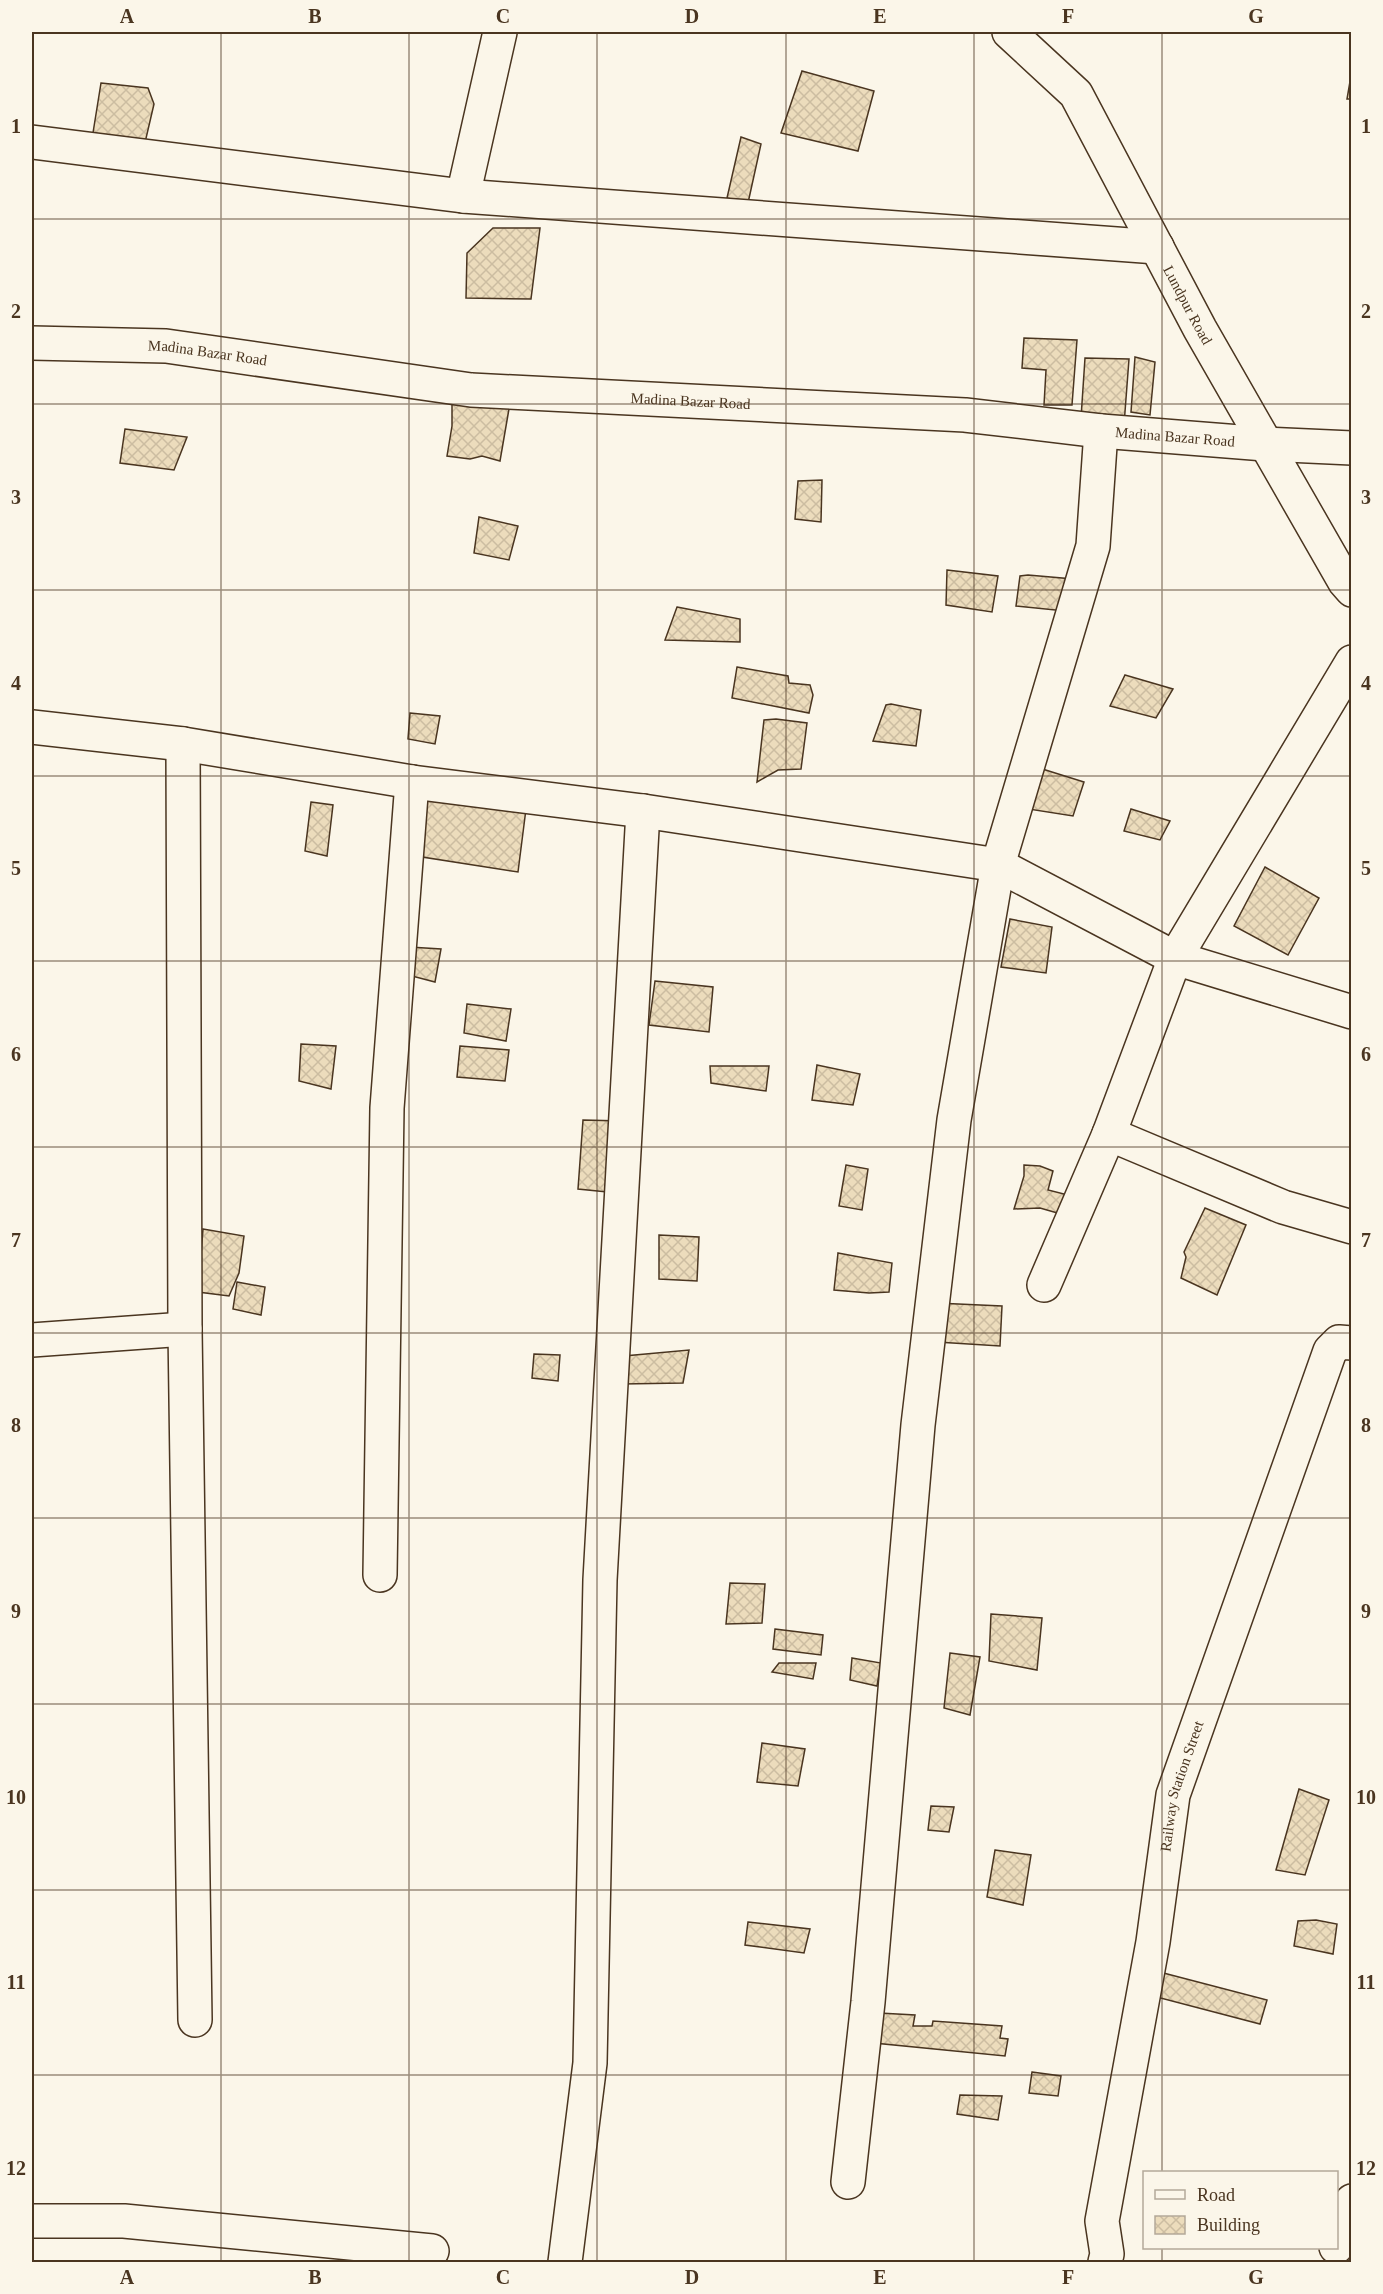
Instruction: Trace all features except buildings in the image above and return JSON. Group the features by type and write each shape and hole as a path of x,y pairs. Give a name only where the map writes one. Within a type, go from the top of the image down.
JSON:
{"street":[{"path":"463,196 500,32"},
{"name":"Lundpur Road","path":"1009,32 1076,94 1200,329 1345,582 1352,590"},
{"path":"32,142 463,196 1157,247"},
{"name":"Madina Bazar Road","path":"32,343 166,346 471,390 965,415 1101,431 1265,444 1352,448"},
{"path":"848,2182 868,2002 920,1413 954,1120 998,865 1093,546 1101,431"},
{"path":"1044,1285 1109,1134 1175,958 1352,662"},
{"path":"32,728 183,744 412,782 644,811 998,865 1175,958 1352,1012"},
{"path":"183,744 185,1329 195,2020"},
{"path":"380,1575 387,1108 412,782"},
{"path":"565,2262 590,2063 600,1580 644,811"},
{"path":"1109,1134 1283,1207 1352,1227"},
{"path":"32,1340 185,1329"},
{"name":"Railway Station Street","path":"1105,2262 1107,2254 1102,2221 1153,1942 1173,1795 1330,1351 1339,1342 1352,1342"},
{"path":"1338,2241 1352,2201"},
{"path":"32,2221 123,2221 432,2251"}]}
